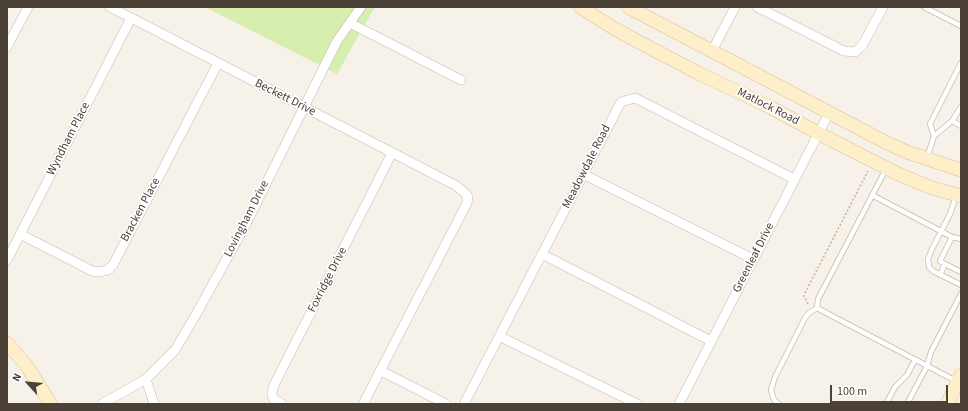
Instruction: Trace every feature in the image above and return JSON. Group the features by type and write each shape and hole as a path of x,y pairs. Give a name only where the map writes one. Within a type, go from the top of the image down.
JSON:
{"main road":[{"name":"Matlock Road","path":"580,7 637,41 700,74 768,106 886,168 932,188 959,195"},
{"name":"Matlock Road","path":"628,7 886,143 926,159 961,170"},
{"path":"7,343 26,365 51,404"},
{"path":"947,404 960,380"}],"street":[{"path":"7,47 28,7"},
{"name":"Beckett Drive","path":"110,7 460,189 468,197 467,203 381,371"},
{"name":"Lovingham Drive","path":"102,404 146,379 174,350 194,318 246,224 337,41 361,7"},
{"path":"712,51 735,7"},
{"path":"757,7 844,51 855,52 862,46 882,7"},
{"name":"Wyndham Place","path":"7,260 131,18"},
{"path":"350,23 461,80"},
{"name":"Bracken Place","path":"20,234 92,271 99,272 108,270 113,265 218,63"},
{"name":"Meadowdale Road","path":"464,404 620,102 635,98 794,179"},
{"name":"Greenleaf Drive","path":"679,404 828,113"},
{"name":"Foxridge Drive","path":"282,404 275,400 272,396 274,385 392,153"},
{"path":"583,174 753,259"},
{"path":"542,254 711,341"},
{"path":"499,336 637,404"},
{"path":"363,404 381,371 446,404"},
{"path":"146,379 154,404"}],"lane":[{"path":"924,7 961,26"},
{"path":"934,136 930,124 961,63"},
{"path":"926,159 934,136 952,122 961,107"},
{"path":"952,122 961,126"},
{"path":"817,308 818,299 886,168"},
{"path":"872,195 952,237 961,239"},
{"path":"959,195 928,259 929,267 940,275 961,285"},
{"path":"952,237 940,261 961,272"},
{"path":"940,275 945,264"},
{"path":"907,404 927,366 931,352 961,294"},
{"path":"817,308 915,360 960,380"},
{"path":"778,404 774,400 771,390 775,377 805,318 809,313 817,308"},
{"path":"886,404 895,387 907,376 915,360"}],"path":[{"path":"808,304 804,296 805,293 870,168"}],"green space":[{"path":"205,7 376,7 337,74"}]}
